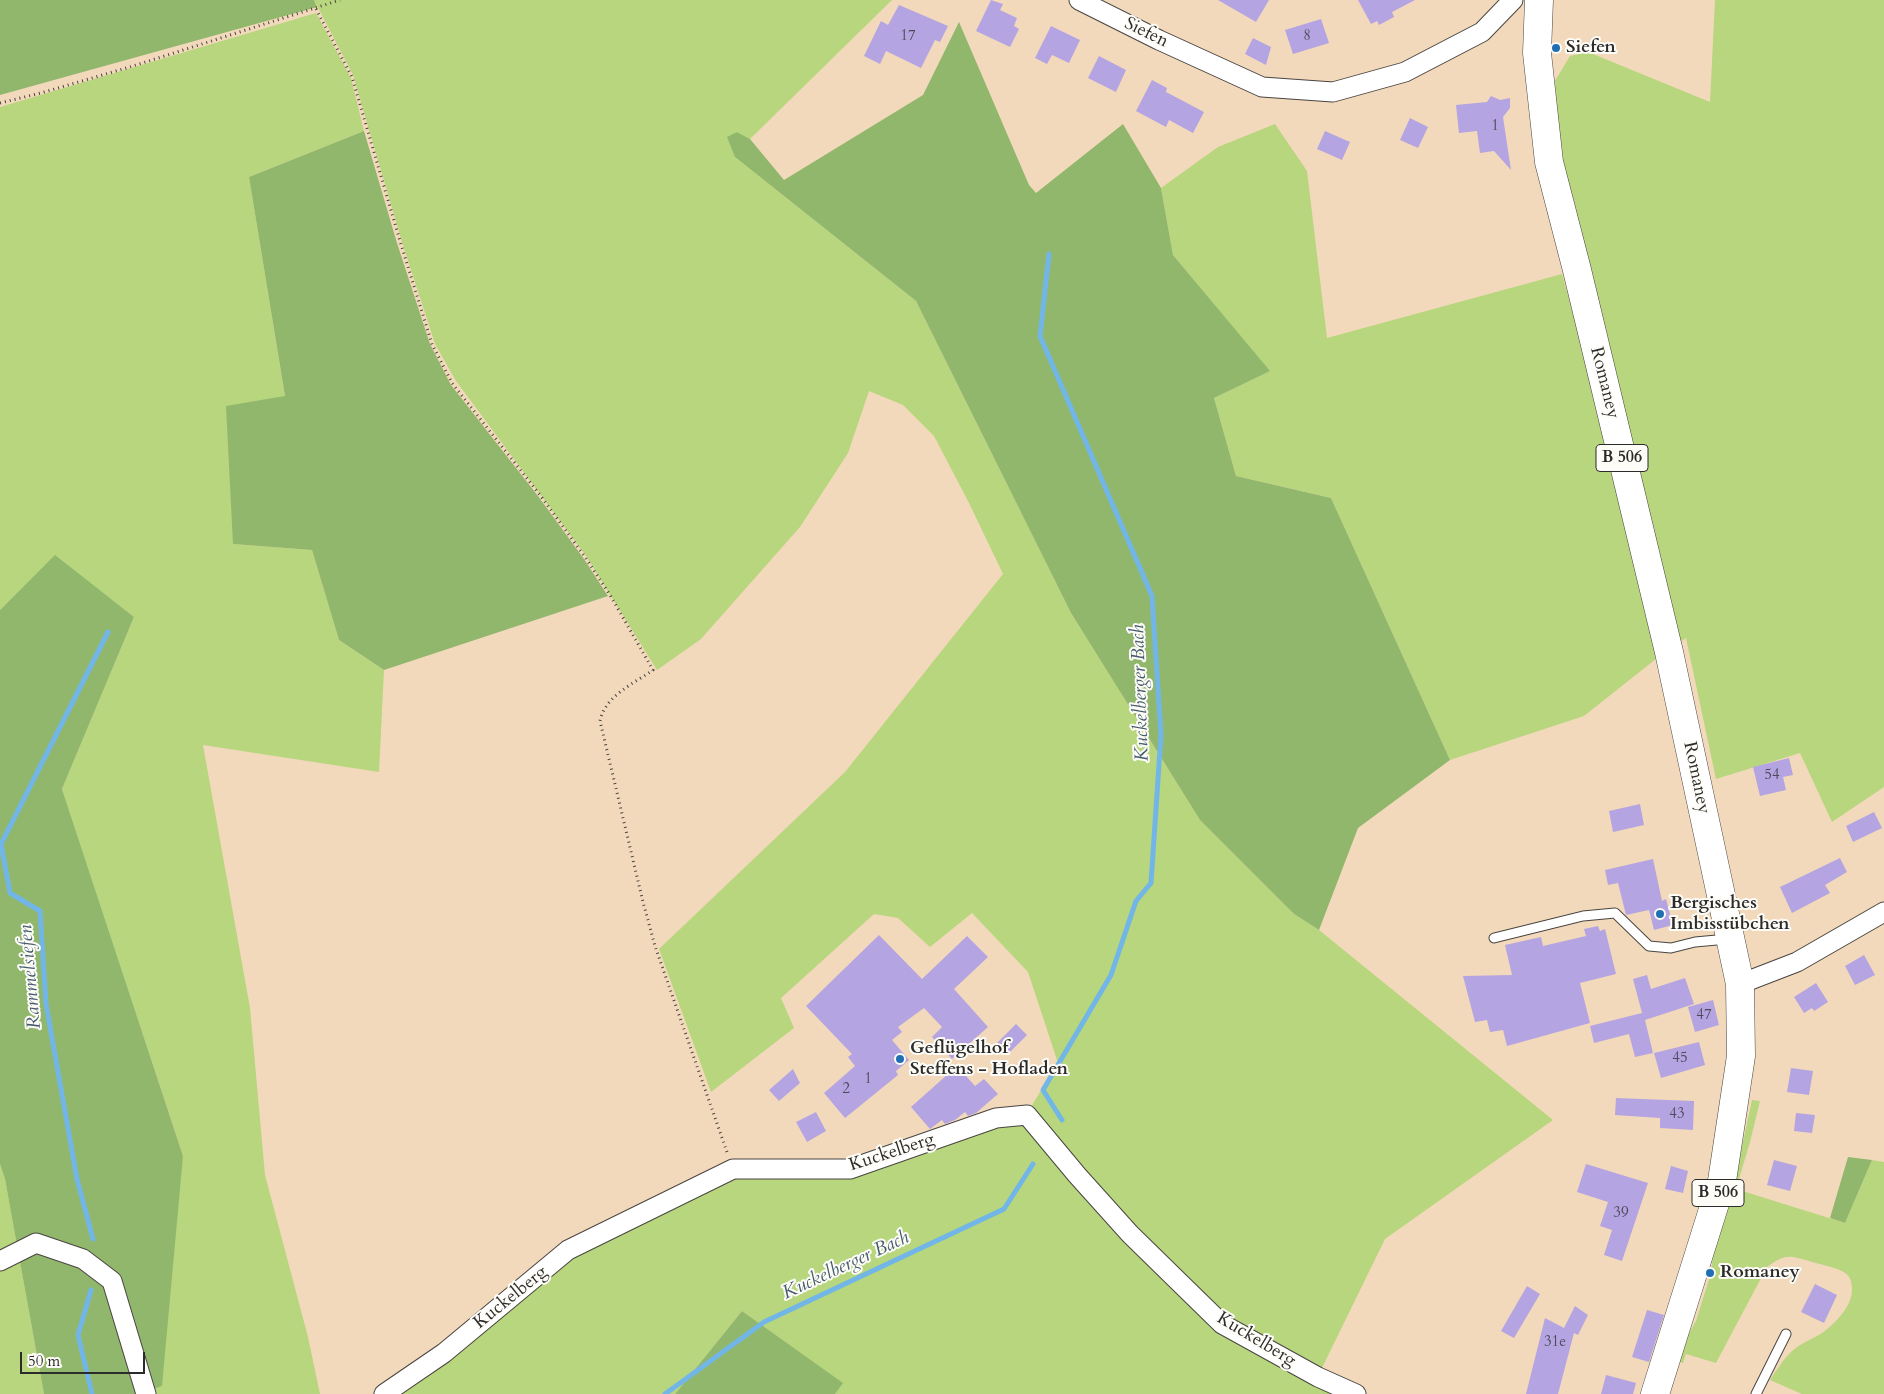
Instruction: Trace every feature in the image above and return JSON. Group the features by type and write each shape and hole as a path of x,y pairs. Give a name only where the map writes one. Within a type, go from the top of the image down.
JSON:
{"main road":[{"name":"Romaney","path":"1539,0 1537,53 1549,162 1577,270 1664,633 1740,984 1741,1056 1722,1181 1655,1394"}],"street":[{"name":"Siefen","path":"1079,0 1159,40 1262,87 1333,92 1405,72 1482,32 1514,0"},
{"path":"1740,984 1797,962 1884,912"},
{"name":"Kuckelberg","path":"384,1394 444,1353 568,1250 733,1168 850,1169 996,1118 1027,1115 1130,1234 1222,1324 1318,1377 1356,1394"},
{"path":"0,1261 36,1243 84,1259 112,1281 146,1394"}],"lane":[{"path":"1494,938 1584,916 1615,913 1649,946 1671,948 1695,942 1730,939"},
{"path":"1756,1394 1786,1334"}],"path":[{"path":"0,103 133,66 340,0"},
{"path":"316,9 352,77 394,223 432,344 452,383 540,495 585,557 610,595 653,670 613,698 602,710 600,720 631,846 642,902 655,946 733,1168"}],"green space":[{"path":"0,0 314,0 317,7 0,95"},
{"path":"314,0 892,0 750,139 737,132 735,157 916,301 1071,613 1200,820 1294,914 1319,930 1553,1120 1385,1239 1319,1374 1229,1318 1135,1229 1029,1110 1058,1063 1028,972 972,913 930,947 898,918 874,914 781,998 794,1028 711,1092 659,949 845,772 1003,574 934,436 903,405 869,391 848,453 800,527 701,639 657,670 586,556 456,381 435,344 402,242 353,75"},
{"path":"1715,0 1884,0 1884,787 1832,822 1800,753 1716,779 1686,638 1672,647 1558,164 1555,81 1570,56 1588,52 1710,102"},
{"path":"316,13 351,78 364,131 249,177 285,396 233,544 312,550 339,640 384,670 379,772 203,745 250,1008 265,1175 308,1337 320,1394 149,1394 183,1156 62,789 134,617 55,556 0,610 0,107"},
{"path":"959,22 1029,185 1036,193 1123,124 1161,188 1173,255 1270,371 1214,398 1236,476 1331,498 1450,760 1358,828 1319,930 1294,914 1200,820 1071,613 916,301 735,157 727,137 737,132 750,139 784,180 923,95"},
{"path":"1275,124 1307,171 1327,338 1562,274 1666,651 1584,716 1450,760 1331,498 1236,476 1214,398 1269,371 1173,255 1161,188 1218,147"},
{"path":"364,131 397,243 430,344 451,385 538,496 584,559 608,596 384,670 339,640 312,550 233,544 226,406 285,396 249,177"},
{"path":"55,555 134,617 62,789 183,1156 162,1386 138,1394 44,1394 5,1179 0,1164 0,610"},
{"path":"1752,1100 1760,1101 1736,1189 1845,1223 1872,1160 1884,1162 1884,1394 1802,1394 1770,1380 1790,1353 1801,1344 1819,1335 1836,1321 1849,1303 1851,1296 1851,1283 1849,1276 1845,1273 1797,1258 1783,1258 1767,1267 1716,1363 1686,1354 1683,1363 1679,1362 1686,1339 1696,1321 1711,1273 1714,1247 1733,1188"},
{"path":"999,1121 1029,1121 1225,1323 1350,1394 835,1394 842,1383 742,1311 675,1394 389,1394 569,1251 738,1169 853,1173"},
{"path":"1848,1157 1872,1160 1845,1223 1830,1218"},
{"path":"0,1164 5,1179 18,1250 0,1258"},
{"path":"19,1255 44,1394 0,1394 0,1263"},
{"path":"742,1311 843,1383 835,1394 675,1394"}],"building":[{"path":"991,0 1003,4 1000,10 1017,18 1014,26 1019,29 1010,47 976,31"},
{"path":"1218,0 1269,0 1256,22"},
{"path":"1358,0 1415,0 1392,12 1394,17 1379,25 1377,21 1371,24"},
{"path":"899,5 948,26 940,42 935,40 921,68 886,51 880,64 864,56 881,21 888,25"},
{"path":"1321,19 1329,43 1293,54 1285,30"},
{"path":"1051,26 1080,40 1069,63 1052,55 1047,64 1035,58"},
{"path":"1253,38 1271,47 1266,65 1245,54"},
{"path":"1099,56 1126,70 1116,92 1088,78"},
{"path":"1152,80 1167,88 1166,92 1204,112 1193,133 1169,120 1166,127 1136,111"},
{"path":"1491,96 1500,100 1510,98 1510,108 1503,117 1511,170 1494,151 1480,153 1477,131 1459,133 1456,105 1487,102"},
{"path":"1410,118 1428,127 1418,148 1400,140"},
{"path":"1325,131 1350,142 1342,160 1317,149"},
{"path":"1789,758 1793,775 1783,777 1786,790 1760,796 1753,767"},
{"path":"1640,804 1644,825 1613,832 1609,811"},
{"path":"1874,812 1882,828 1853,842 1846,826"},
{"path":"1840,858 1847,872 1825,885 1830,893 1792,913 1780,887"},
{"path":"1653,859 1662,901 1666,899 1673,925 1654,930 1649,910 1626,915 1618,883 1608,885 1605,870"},
{"path":"1598,926 1600,931 1605,929 1616,974 1580,983 1590,1023 1507,1046 1503,1030 1490,1032 1487,1020 1475,1022 1463,976 1512,975 1505,945 1541,937 1543,946 1586,936 1584,929"},
{"path":"879,935 922,979 967,936 988,957 954,989 988,1027 952,1059 932,1037 942,1027 924,1008 898,1027 902,1032 892,1040 909,1060 896,1071 898,1075 845,1118 824,1093 855,1066 848,1057 852,1054 806,1006"},
{"path":"1864,955 1875,975 1855,985 1845,966"},
{"path":"1647,975 1651,989 1685,978 1694,1004 1645,1020 1653,1053 1635,1057 1629,1034 1594,1043 1590,1026 1642,1013 1633,979"},
{"path":"1816,983 1828,1002 1814,1011 1812,1008 1804,1013 1794,997"},
{"path":"1713,1000 1719,1025 1695,1032 1688,1007"},
{"path":"1016,1024 1027,1035 1008,1054 997,1043"},
{"path":"1699,1042 1705,1065 1661,1078 1654,1053"},
{"path":"957,1066 975,1086 984,1079 998,1094 976,1113 968,1116 965,1112 955,1120 945,1124 942,1120 930,1129 911,1107"},
{"path":"1791,1068 1813,1071 1809,1095 1787,1092"},
{"path":"793,1069 800,1083 779,1101 769,1090"},
{"path":"1616,1098 1694,1101 1693,1130 1660,1128 1660,1118 1615,1115"},
{"path":"816,1112 826,1131 807,1142 796,1122"},
{"path":"1796,1113 1815,1115 1812,1133 1794,1131"},
{"path":"1774,1160 1797,1166 1790,1191 1767,1185"},
{"path":"1586,1164 1648,1183 1622,1261 1604,1255 1612,1230 1600,1226 1608,1202 1577,1192"},
{"path":"1671,1166 1688,1171 1683,1193 1665,1189"},
{"path":"1815,1284 1837,1295 1824,1323 1801,1312"},
{"path":"1527,1286 1540,1294 1514,1338 1501,1331"},
{"path":"1575,1306 1588,1315 1578,1335 1574,1333 1558,1394 1526,1394 1545,1318 1564,1328"},
{"path":"1647,1310 1664,1315 1649,1362 1632,1357"},
{"path":"1606,1375 1636,1383 1633,1394 1601,1394"}],"waterway":[{"name":"Kuckelberger Bach","path":"1049,254 1040,336 1152,596 1161,735 1151,883 1136,901 1111,975 1043,1090 1062,1120"},
{"name":"Rammelsiefen","path":"93,1239 77,1179 46,1004 40,911 10,893 1,844 108,632"},
{"name":"Kuckelberger Bach","path":"665,1394 764,1322 1004,1209 1033,1164"},
{"name":"Rammelsiefen","path":"91,1290 78,1335 92,1394"}],"place":[{"name":"Siefen","path":"1556,48"},
{"name":"Bergisches Imbisstübchen","path":"1660,914"},
{"name":"Geflügelhof Steffens - Hofladen","path":"900,1059"},
{"name":"Romaney","path":"1710,1273"}]}
